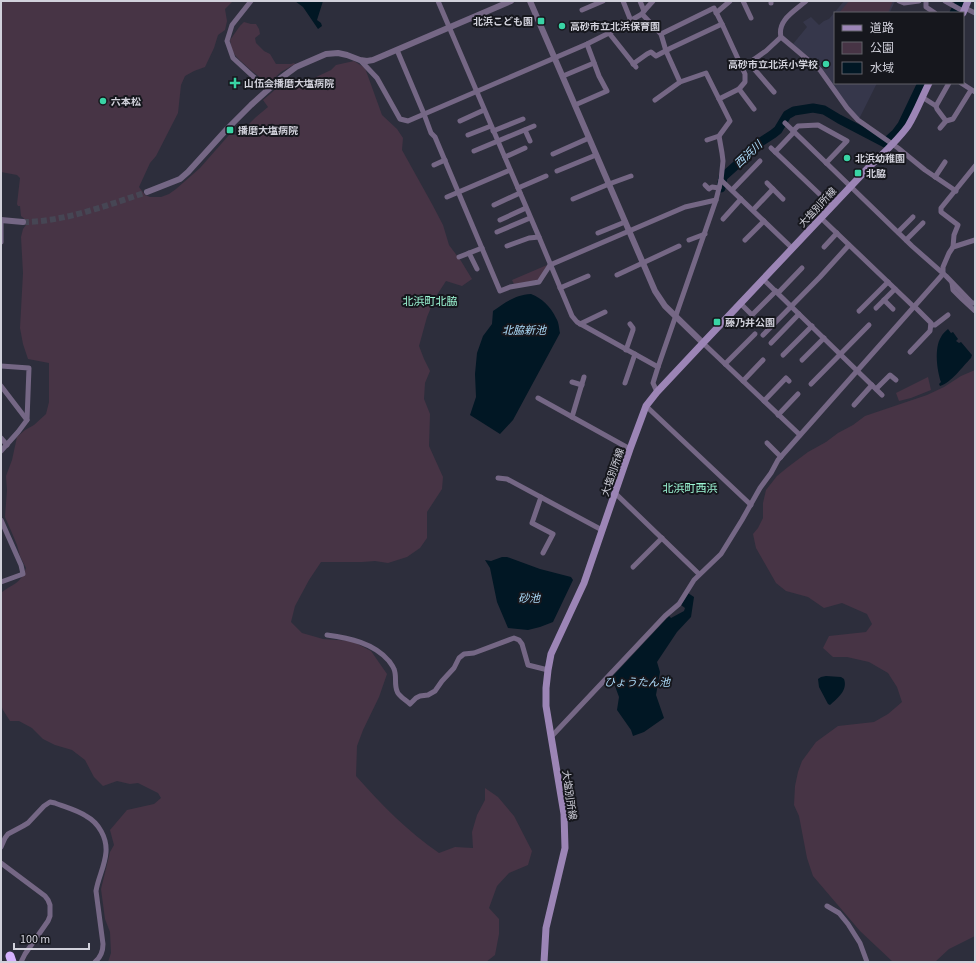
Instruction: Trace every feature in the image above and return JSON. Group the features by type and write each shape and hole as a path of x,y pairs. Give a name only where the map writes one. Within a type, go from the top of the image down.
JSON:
{"main road":[{"name":"大塩別所線","path":"544,962 546,928 565,848 564,814 546,706 548,670 551,654 584,583 646,406 657,392 740,303 909,124 928,84"}],"street":[{"path":"251,1 232,25 227,41 233,58 268,90"},
{"path":"438,1 572,316 580,324 658,367"},
{"path":"147,192 180,179 227,129 268,90 281,78 306,62 326,54 338,53 360,60 373,60 510,1"},
{"path":"530,1 657,295 664,306 800,435"},
{"path":"582,10 603,1"},
{"path":"623,1 631,21"},
{"path":"640,1 643,12 661,34 666,51 680,82"},
{"path":"360,60 377,78 400,119 408,121 587,44 631,21 643,12 653,1"},
{"path":"716,13 730,1"},
{"path":"743,1 751,18"},
{"path":"806,1 782,22 780,32 781,37 820,70 847,108 858,120 891,143 925,170 956,190"},
{"path":"899,1 904,3 920,1"},
{"path":"926,1 926,7 934,12"},
{"path":"945,1 975,14"},
{"path":"661,34 714,8 745,74 745,82 738,89 719,99"},
{"path":"609,33 634,66 647,54 652,52 656,56 722,24"},
{"path":"743,67 766,51 781,37"},
{"path":"575,105 608,91 599,76 587,44"},
{"path":"397,50 431,133 435,137 500,291 510,287 539,282 550,264 685,207 716,200"},
{"path":"563,76 594,63"},
{"path":"749,63 774,92"},
{"path":"655,100 680,82 706,73 730,121 719,136 707,140"},
{"path":"936,106 948,84"},
{"path":"940,128 946,121 953,119 973,91 962,84"},
{"path":"738,89 754,109"},
{"path":"922,96 936,106 946,121"},
{"path":"460,120 484,110"},
{"path":"468,135 523,119"},
{"path":"785,123 906,240 952,282 972,303 975,303"},
{"path":"826,163 848,141 818,125 798,126 773,150 832,206"},
{"path":"474,151 534,126"},
{"path":"526,130 530,141"},
{"path":"657,392 653,383 716,200 721,180 722,154 719,136"},
{"path":"553,154 589,138"},
{"path":"504,157 524,148"},
{"path":"557,171 596,155"},
{"path":"434,164 445,160"},
{"path":"732,190 760,161"},
{"path":"934,176 945,162"},
{"path":"551,737 660,622 679,604 689,586 699,574 721,554 760,488 772,473 781,457 943,274 943,267 953,247 954,235 958,225 941,212 941,208 975,166"},
{"path":"447,198 510,170"},
{"path":"494,205 546,176"},
{"path":"573,199 631,176"},
{"path":"721,180 792,248"},
{"path":"767,183 783,199"},
{"path":"705,185 709,189 712,187 719,188"},
{"path":"753,210 773,189"},
{"path":"722,219 741,199"},
{"path":"500,220 526,208"},
{"path":"898,232 913,217"},
{"path":"497,232 530,218"},
{"path":"821,218 931,323 930,331 910,352"},
{"path":"1,242 1,220 23,222"},
{"path":"745,240 764,221"},
{"path":"598,233 625,222"},
{"path":"906,240 923,223"},
{"path":"824,247 837,233"},
{"path":"689,240 704,234"},
{"path":"507,246 539,236"},
{"path":"953,247 975,240"},
{"path":"763,335 849,245"},
{"path":"617,275 679,246"},
{"path":"459,257 482,248"},
{"path":"469,253 477,269"},
{"path":"740,303 752,315 777,292 794,273 802,268"},
{"path":"560,288 588,276"},
{"path":"763,279 882,395"},
{"path":"859,311 888,282"},
{"path":"952,282 954,290 975,311"},
{"path":"876,308 895,289"},
{"path":"884,300 893,309"},
{"path":"580,324 605,312"},
{"path":"771,344 799,314"},
{"path":"931,325 935,325 948,315"},
{"path":"626,350 633,330 630,324"},
{"path":"811,384 869,325"},
{"path":"783,355 812,326"},
{"path":"726,364 755,334"},
{"path":"802,360 824,338"},
{"path":"625,383 635,354"},
{"path":"743,381 763,360"},
{"path":"1,366 29,368 27,420 1,451"},
{"path":"876,389 890,374 896,380"},
{"path":"572,417 583,387 584,377"},
{"path":"764,401 786,378 789,381"},
{"path":"572,382 583,387"},
{"path":"854,405 872,385"},
{"path":"1,386 27,420"},
{"path":"778,415 798,394"},
{"path":"538,398 630,449"},
{"path":"646,406 751,505"},
{"path":"1,438 7,445"},
{"path":"767,444 781,457"},
{"path":"498,478 508,479 602,530"},
{"path":"615,493 699,574"},
{"path":"541,497 532,523 553,534 543,552"},
{"path":"1,520 21,565 23,574 1,582"},
{"path":"633,568 662,538"},
{"path":"327,635 348,638 366,645 380,653 394,668 396,676 396,691 410,704 416,698 428,695 434,691 454,668 459,658 464,654 474,653 514,638 519,640 522,644 528,666 548,670"},
{"path":"1,847 8,834 23,826 50,802 87,816 99,828 106,844 106,852 96,891 104,944 102,954 95,962"},
{"path":"1,863 41,893 48,900 50,905 50,916 46,925 21,962"},
{"path":"827,906 839,913 848,924 860,943 867,962"}],"shaded area":[{"name":"高砂市立北浜小学校","path":"844,1 895,1 890,12 835,12"},
{"name":"高砂市立北浜小学校","path":"834,13 834,84 876,84 859,119 848,106 822,68 793,44 807,27 803,22 811,17 819,25 829,19"}],"green space":[{"path":"1,1 233,1 225,9 227,21 225,30 218,35 205,67 185,76 181,85 178,113 156,156 150,163 139,187 145,195 150,197 161,197 176,189 200,168 229,135 238,135 268,107 263,100 277,88 294,85 305,79 312,79 331,70 336,65 354,61 365,68 382,115 397,129 403,138 402,150 443,225 449,245 472,279 462,286 446,281 435,298 427,317 419,346 430,371 425,383 424,399 430,414 429,446 443,477 442,489 427,512 427,538 420,548 407,557 388,563 375,561 321,562 295,606 291,622 302,633 323,639 352,641 371,651 387,674 379,697 357,746 356,776 406,827 439,853 455,847 473,848 472,832 477,815 485,800 485,788 498,797 514,816 532,851 528,865 509,873 497,886 489,908 499,919 499,934 495,955 486,962 108,962 111,953 110,932 105,919 101,889 110,852 114,845 110,830 127,810 154,804 161,798 158,793 138,783 130,784 117,781 103,786 94,777 85,760 72,750 55,745 43,739 32,728 19,721 10,721 1,705 1,593 19,581 26,568 5,517 7,490 6,476 12,460 17,437 46,414 49,402 49,363 28,359 20,328 23,273 21,237 23,229 28,222 21,216 20,206 17,204 20,178 17,175 1,172"},
{"path":"849,1 893,1 888,12 840,12"},
{"path":"244,22 256,24 260,34 255,38 256,43 264,51 270,54 276,64 295,64 281,72 270,82 266,83 239,59 232,50 230,40"},
{"path":"547,265 539,280 514,284 512,280"},
{"path":"975,370 975,936 949,949 935,962 893,962 860,931 813,876 807,858 799,816 794,805 795,786 798,772 802,761 816,742 838,726 874,722 888,714 902,702 897,687 888,673 869,662 847,657 833,657 823,648 829,636 866,632 872,624 867,614 842,603 824,608 808,597 786,591 776,583 756,548 753,534 763,518 763,503 766,490 777,476 808,452 853,425 865,416 927,395"},
{"path":"928,377 931,390 899,401 896,393"}],"water":[{"path":"295,1 323,1 317,20 322,26 318,29 303,7"},
{"name":"北脇新池","path":"531,294 546,303 552,310 558,321 560,333 513,420 500,434 470,415 476,397 475,374 477,353 483,336 492,324 493,311 515,297"},
{"path":"948,329 951,333 953,332 958,339 956,341 959,343 961,342 972,355 953,378 940,386 939,384 941,382 938,371 937,347 941,336"},
{"name":"砂池","path":"502,557 507,557 540,569 571,577 573,580 553,622 528,630 508,628 497,602 490,568 485,560 491,561"},
{"name":"ひょうたん池","path":"688,593 694,597 691,617 677,632 657,662 660,672 656,695 664,718 644,732 633,736 631,730 617,710 619,697 615,686 610,679 669,616 671,618 684,611 685,608 681,605"},
{"path":"826,676 841,677 844,679 845,683 842,694 830,705 819,687 818,679"}],"waterway":[{"name":"西浜川","path":"954,12 960,1"},
{"name":"西浜川","path":"721,188 723,177 759,143 778,130 787,115 794,111 813,108 824,110 885,143 902,125 922,84"}],"tunnel":[{"path":"23,222 70,216 147,192"}],"place":[{"name":"北浜こども園","path":"541,21"},
{"name":"高砂市立北浜保育園","path":"562,26"},
{"name":"高砂市立北浜小学校","path":"826,64"},
{"name":"山伍会播磨大塩病院","path":"235,83"},
{"name":"六本松","path":"103,101"},
{"name":"播磨大塩病院","path":"230,130"},
{"name":"北浜幼稚園","path":"847,158"},
{"name":"北脇","path":"858,173"},
{"name":"藤乃井公園","path":"717,322"}],"district":[{"name":"北浜町北脇","path":"430,301"},
{"name":"北浜町西浜","path":"690,488"}]}
